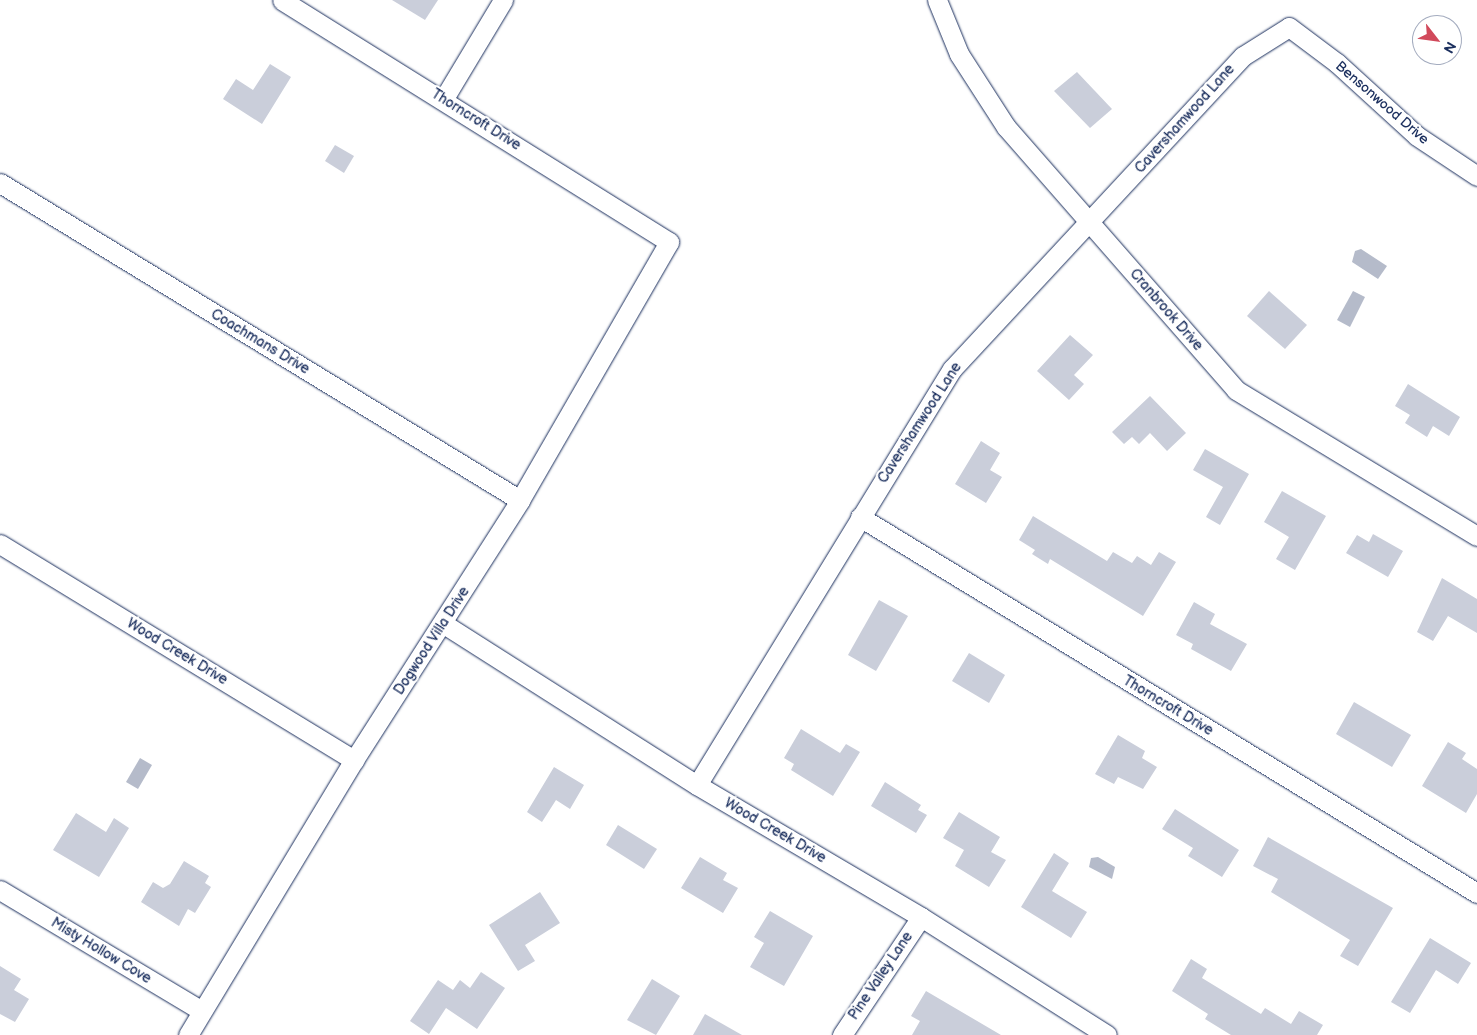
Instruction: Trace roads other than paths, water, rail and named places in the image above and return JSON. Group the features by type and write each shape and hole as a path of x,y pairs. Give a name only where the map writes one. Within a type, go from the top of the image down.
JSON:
{"street":[{"name":"Thorncroft Drive","path":"282,0 669,242"},
{"path":"444,100 503,0"},
{"name":"Cranbrook Drive","path":"937,0 978,89 1090,224 1236,390 1477,536"},
{"name":"Cavershamwood Lane","path":"697,786 952,369 1090,224 1243,56 1289,27"},
{"name":"Bensonwood Drive","path":"1289,27 1337,63 1417,136 1477,176"},
{"name":"Coachmans Drive","path":"0,183 520,500"},
{"name":"Dogwood Villa Drive","path":"188,1035 354,760 444,624 520,500 669,242"},
{"name":"Thorncroft Drive","path":"860,517 1477,893"},
{"name":"Wood Creek Drive","path":"0,544 354,760"},
{"name":"Wood Creek Drive","path":"444,624 697,786 921,917 1107,1035"},
{"name":"Misty Hollow Cove","path":"0,890 202,1012"},
{"name":"Pine Valley Lane","path":"842,1035 921,917"}],"water":[{"path":"1361,249 1387,266 1378,279 1352,262 1355,251"},
{"path":"1353,291 1365,297 1350,327 1337,320"},
{"path":"140,758 152,765 138,789 126,782"},
{"path":"1098,857 1115,867 1112,879 1089,867 1091,858"}]}
